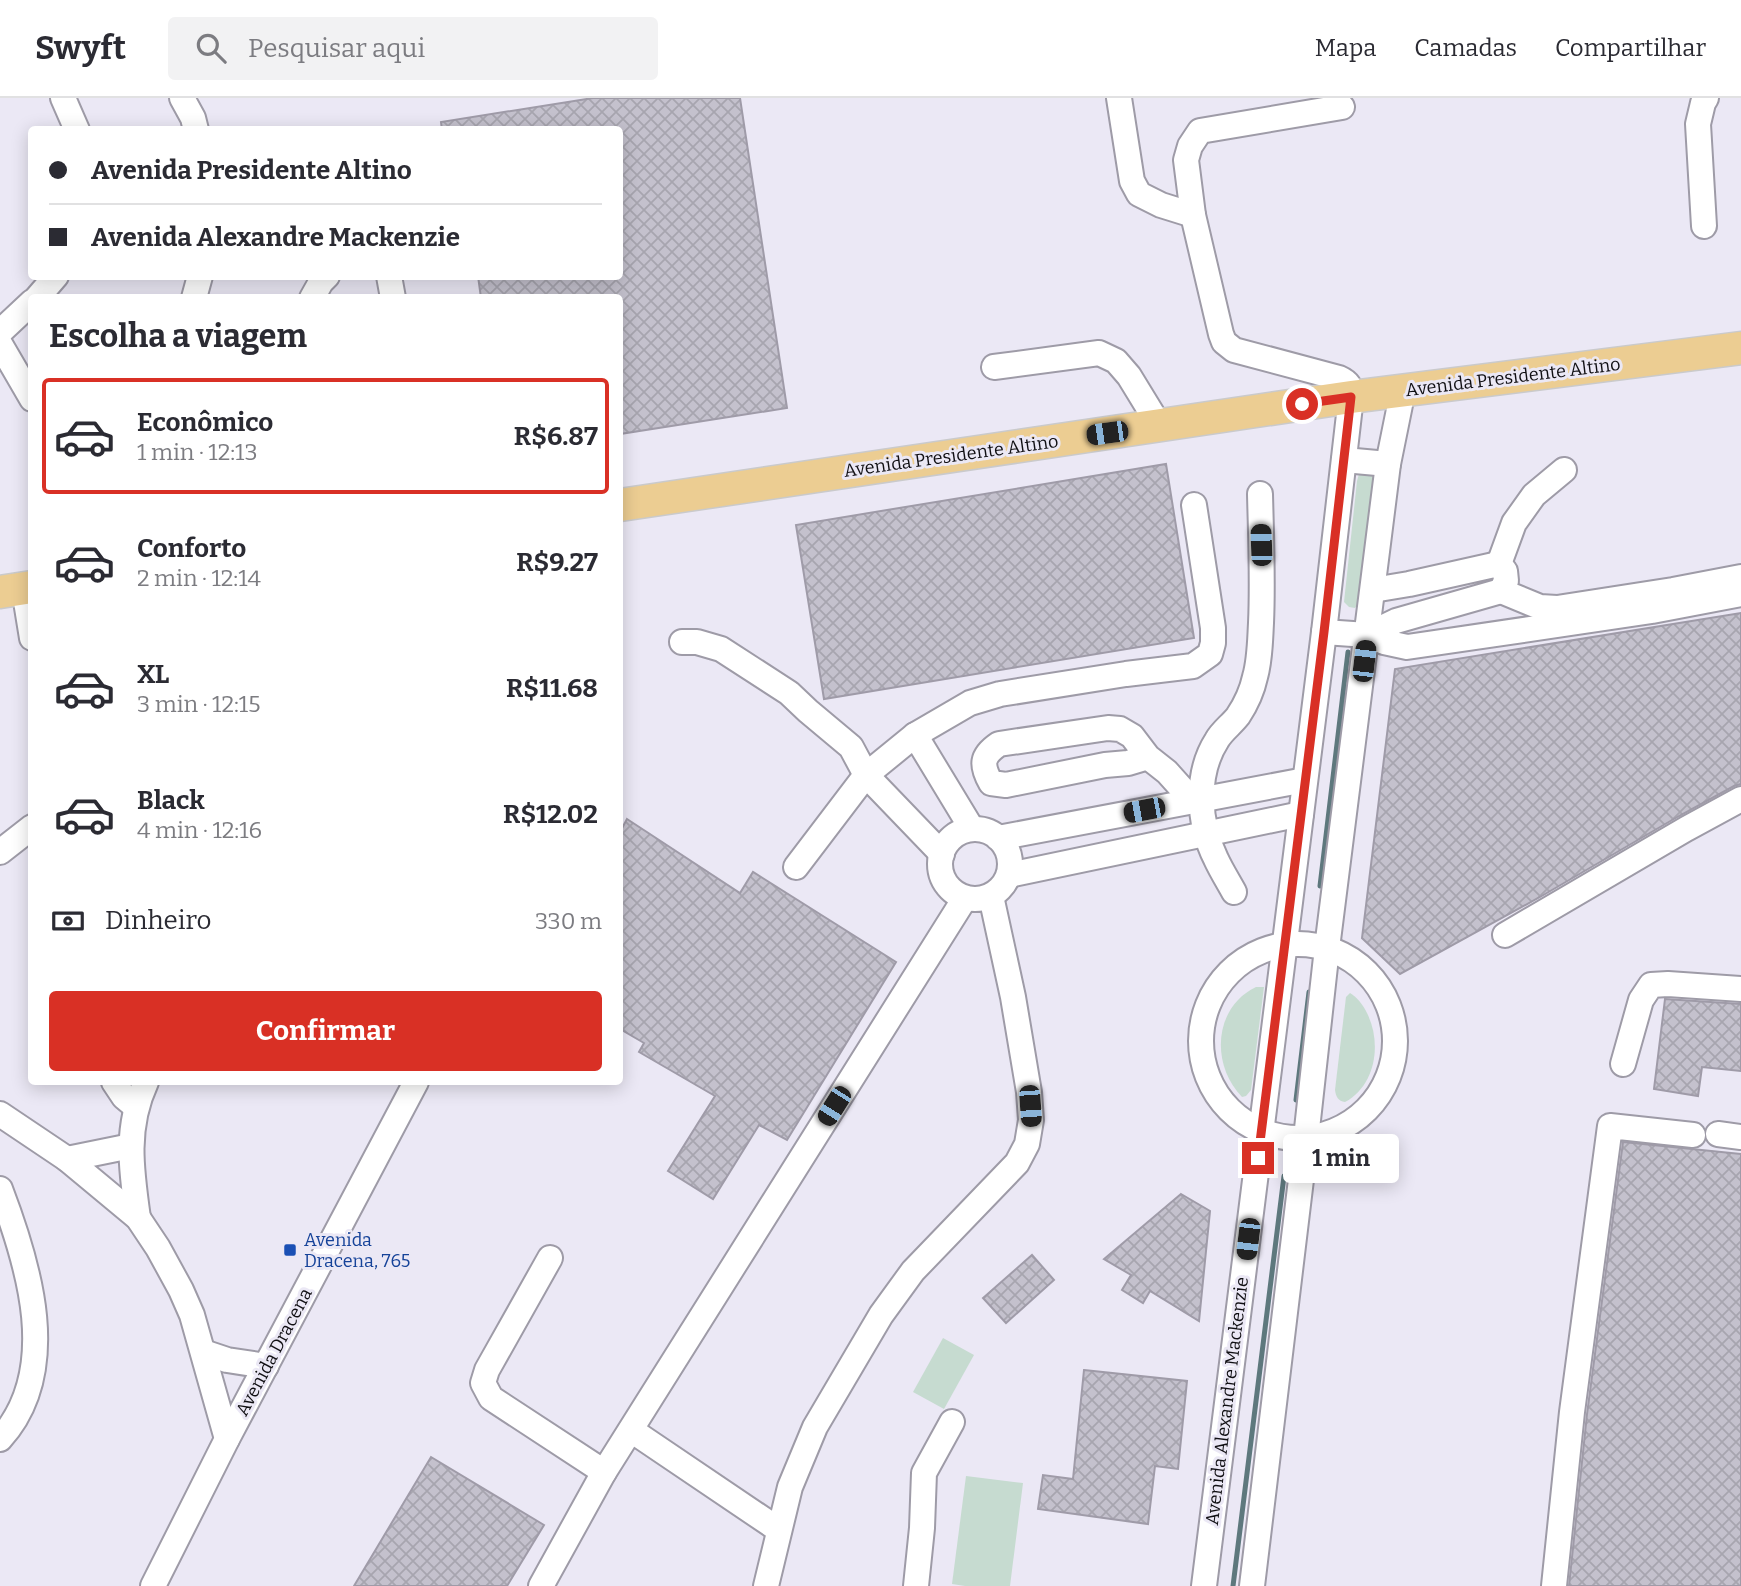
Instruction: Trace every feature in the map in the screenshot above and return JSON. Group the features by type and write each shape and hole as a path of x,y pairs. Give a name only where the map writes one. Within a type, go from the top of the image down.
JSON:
{"main road":[{"name":"Avenida Presidente Altino","path":"623,505 1351,397 1741,348"}],"street":[{"path":"63,98 75,126"},
{"path":"181,98 195,126"},
{"path":"1119,98 1132,181 1139,194 1161,205 1193,215"},
{"path":"1704,226 1698,124 1706,98"},
{"path":"1342,107 1200,131 1190,146 1186,160 1193,215 1224,342 1234,350 1339,377 1351,387 1351,397"},
{"path":"40,294 53,280"},
{"path":"28,307 0,342 28,392"},
{"path":"994,367 1100,353 1116,361 1129,376 1159,425"},
{"path":"1252,1586 1327,948 1388,464 1403,390"},
{"name":"Avenida Alexandre Mackenzie","path":"1204,1586 1351,397"},
{"path":"1344,460 1388,464"},
{"path":"1499,564 1514,523 1534,495 1564,470"},
{"path":"1234,892 1215,857 1197,801 1208,756 1218,737 1238,716 1256,675 1261,637 1262,595 1260,495"},
{"path":"796,867 866,775 915,735 970,703 1000,694 1193,666 1210,654 1213,628 1194,505"},
{"path":"1373,590 1499,564"},
{"path":"1499,564 1505,571 1506,580 1501,591"},
{"path":"1367,635 1396,621 1501,591 1540,607 1558,608 1741,577"},
{"path":"18,589 28,624"},
{"path":"1324,632 1367,635 1407,647 1653,611 1741,594"},
{"path":"682,642 697,642 721,649 789,693 851,747 866,775 942,854"},
{"path":"1148,757 1006,785 991,783 984,769 985,757 999,744 1108,728 1121,729 1132,736 1148,757 1197,801"},
{"path":"915,735 972,830"},
{"path":"998,838 1305,780"},
{"path":"1505,935 1686,828 1741,799"},
{"path":"1009,875 1301,814"},
{"path":"0,852 28,830"},
{"path":"972,830 986,831 998,838 1007,848 1010,862 1009,875 1002,887 991,896 978,900 965,898 953,891 944,881 940,867 942,854 949,842 959,833 972,830"},
{"path":"766,1586 790,1487 816,1427 881,1315 913,1271 1017,1163 1027,1144 1031,1120 1029,1091 1013,997 991,896"},
{"path":"541,1586 604,1472 965,898"},
{"path":"1284,944 1327,948 1359,965 1382,993 1394,1027 1394,1051 1389,1075 1370,1106 1352,1122 1330,1133 1306,1138 1283,1138 1261,1132 1238,1118 1212,1088 1203,1063 1201,1036 1206,1010 1226,975 1247,958 1284,944"},
{"path":"1623,1064 1641,1000 1651,985 1741,989"},
{"path":"116,1085 124,1097 136,1107"},
{"path":"138,1218 132,1179 132,1124 139,1095 144,1085"},
{"name":"Avenida Dracena","path":"153,1586 414,1085"},
{"path":"0,1114 67,1159 138,1218 158,1248 192,1315 228,1439"},
{"path":"1554,1586 1572,1412 1609,1126 1693,1135"},
{"path":"67,1159 131,1146"},
{"path":"0,1189 24,1260 35,1336 34,1359 27,1394 19,1415 0,1439"},
{"path":"550,1258 487,1370 483,1383 491,1398 604,1472"},
{"path":"203,1352 227,1360 267,1366"},
{"path":"916,1586 924,1473 952,1422"},
{"path":"631,1430 779,1530"}],"green space":[{"path":"1375,472 1360,601 1355,608 1349,607 1344,602 1357,481 1359,474"},
{"path":"1256,987 1264,987 1251,1090 1242,1097 1225,1069 1221,1037 1232,1008 1242,996"},
{"path":"1350,993 1367,1013 1372,1025 1375,1050 1370,1074 1364,1085 1345,1102 1338,1098 1335,1090 1346,997"},
{"path":"943,1338 974,1355 944,1409 913,1392"},
{"path":"966,1476 1023,1483 1010,1586 952,1584"}],"building":[{"path":"593,98 740,98 787,408 623,434 623,294 480,294 479,280 623,280 623,126 442,126 441,122"},
{"path":"1166,464 1194,638 824,699 796,525"},
{"path":"1741,613 1741,784 1679,816 1400,974 1362,938 1395,669"},
{"path":"627,819 740,893 753,872 896,962 787,1140 759,1125 713,1199 668,1171 715,1096 639,1052 644,1043 623,1031 623,826"},
{"path":"1665,999 1741,1004 1741,1071 1702,1067 1698,1096 1654,1089"},
{"path":"1623,1142 1741,1154 1741,1586 1569,1586 1587,1414"},
{"path":"1181,1194 1210,1211 1199,1321 1150,1291 1143,1303 1122,1290 1131,1275 1104,1259"},
{"path":"1032,1255 1054,1280 1006,1323 983,1298"},
{"path":"1084,1370 1187,1381 1178,1469 1155,1466 1148,1524 1038,1509 1043,1475 1073,1479"},
{"path":"431,1457 544,1525 507,1586 354,1586"}],"waterway":[{"path":"1320,886 1348,652"},
{"path":"1296,1100 1309,992"},
{"path":"1233,1586 1284,1176"}],"place":[{"name":"Avenida Dracena, 765","path":"290,1250"}],"route":[{"path":"1258,1158 1351,397 1302,404"}]}
